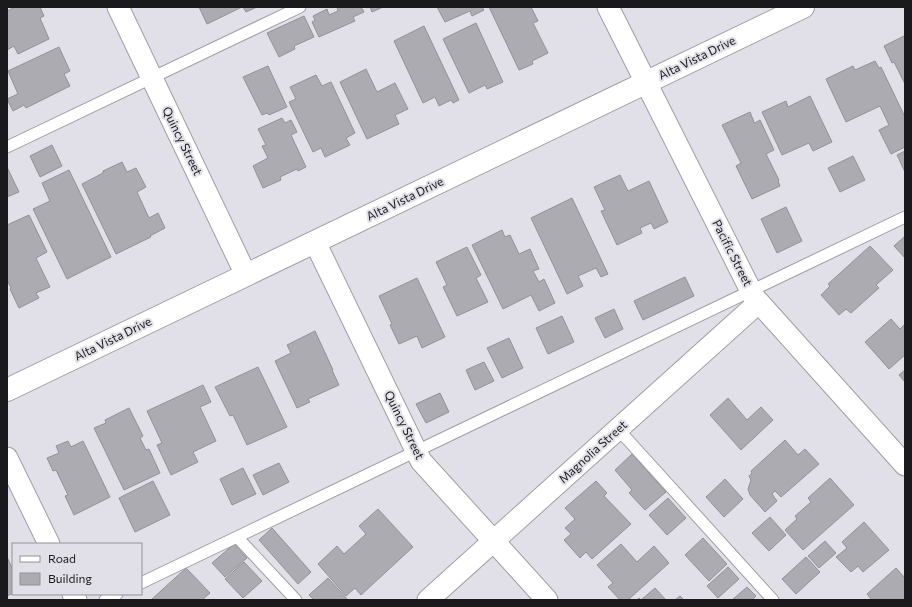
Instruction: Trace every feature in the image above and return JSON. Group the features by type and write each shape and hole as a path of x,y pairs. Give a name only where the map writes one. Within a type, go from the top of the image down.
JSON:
{"street":[{"name":"Quincy Street","path":"118,7 246,275"},
{"name":"Pacific Street","path":"608,7 754,297 905,465"},
{"name":"Alta Vista Drive","path":"7,390 803,7"},
{"name":"Quincy Street","path":"315,242 421,462 546,600"},
{"name":"Magnolia Street","path":"428,600 618,430 754,297"},
{"path":"7,458 49,543"}],"lane":[{"path":"7,147 300,7"},
{"path":"142,583 416,451 754,297 905,216"},
{"path":"618,430 773,600"},
{"path":"236,537 296,600"},
{"path":"105,600 116,595"}],"building":[{"path":"15,7 40,7 44,16 40,18 49,39 18,54 14,46 7,50 7,11"},
{"path":"199,7 242,7 207,24"},
{"path":"243,7 257,7 246,12"},
{"path":"337,7 361,7 364,12 353,17 355,21 319,37 312,22 315,20 313,16 327,9 329,15 338,11"},
{"path":"370,7 383,7 372,12"},
{"path":"437,7 482,7 484,10 472,16 470,11 445,22"},
{"path":"489,7 531,7 538,21 533,23 548,53 532,61 533,64 519,70"},
{"path":"304,16 314,37 294,46 295,49 279,57 267,33"},
{"path":"476,23 503,82 487,89 485,85 469,93 443,39"},
{"path":"424,26 459,100 453,103 451,100 439,106 435,97 423,103 394,41"},
{"path":"904,36 905,84 894,62 892,63 884,46"},
{"path":"59,47 70,71 64,74 70,86 26,108 24,105 13,111 7,99 18,94 8,71"},
{"path":"875,61 879,68 881,67 905,117 905,147 891,154 879,130 889,125 880,106 846,122 826,79 853,66 855,70"},
{"path":"268,66 287,107 269,115 267,113 262,115 243,77"},
{"path":"366,69 377,92 395,83 408,109 395,115 399,124 367,139 340,82"},
{"path":"316,75 322,86 331,82 355,133 346,138 350,145 325,157 321,148 313,152 289,102 296,99 290,87"},
{"path":"810,96 832,142 813,151 809,143 782,155 762,112 786,101 788,107"},
{"path":"750,112 755,123 760,120 774,150 766,154 779,180 780,186 752,199 736,166 741,163 722,125"},
{"path":"282,118 285,123 291,120 297,132 291,135 306,167 298,171 297,169 280,177 281,180 263,188 253,166 268,158 262,146 266,145 258,129"},
{"path":"52,145 62,166 40,177 30,156"},
{"path":"905,151 905,172 897,155"},
{"path":"853,156 865,180 840,192 828,168"},
{"path":"122,162 127,172 136,168 146,187 137,192 149,218 158,213 165,228 150,236 151,237 116,254 82,184 103,173 103,171"},
{"path":"7,167 19,192 7,197"},
{"path":"69,170 111,257 67,279 33,209 50,201 42,183"},
{"path":"620,175 628,191 649,181 668,222 654,229 651,223 640,228 642,233 617,245 601,211 605,210 594,187"},
{"path":"572,198 608,274 601,277 596,268 578,276 583,286 567,294 531,218"},
{"path":"786,207 802,241 777,253 761,219"},
{"path":"29,215 47,252 36,258 50,287 36,293 39,298 19,308 7,280 7,225"},
{"path":"502,230 505,237 510,235 519,254 530,249 539,269 533,271 539,282 544,279 555,303 539,311 531,295 503,309 472,245"},
{"path":"905,236 905,258 894,246"},
{"path":"870,246 893,270 876,285 879,288 851,313 846,309 839,315 821,295 830,286 828,284"},
{"path":"467,247 481,275 476,278 488,302 457,316 443,287 447,285 436,262"},
{"path":"685,277 694,296 643,320 634,301"},
{"path":"417,278 445,337 422,348 417,336 399,344 390,325 392,324 379,296"},
{"path":"614,309 623,329 605,338 595,318"},
{"path":"562,316 574,342 548,354 536,328"},
{"path":"891,319 900,329 905,324 905,355 889,369 865,342"},
{"path":"315,331 339,385 308,399 310,402 297,408 275,361 291,353 287,345"},
{"path":"509,338 523,368 502,378 487,348"},
{"path":"484,362 494,381 475,390 466,370"},
{"path":"258,367 287,427 247,445 233,415 230,416 215,387"},
{"path":"905,370 905,382 899,375"},
{"path":"203,385 211,402 200,407 216,441 193,452 198,462 171,475 157,445 162,443 147,411"},
{"path":"440,393 449,412 426,423 416,404"},
{"path":"728,398 747,420 761,407 773,420 741,450 710,415"},
{"path":"129,408 143,436 140,438 146,450 149,449 160,473 124,490 94,428 106,423 105,420"},
{"path":"785,440 798,455 805,449 819,464 781,497 775,491 772,494 777,501 765,512 750,495 748,489 751,480 749,476 752,473 751,471"},
{"path":"68,441 71,447 83,441 110,497 74,515 65,496 68,495 56,470 53,471 47,458 59,453 56,446"},
{"path":"632,454 666,492 645,510 629,493 632,490 615,470"},
{"path":"279,463 289,482 263,495 253,475"},
{"path":"243,468 256,494 232,505 220,479"},
{"path":"830,478 854,505 803,550 785,530 797,519 795,516 811,502 808,498"},
{"path":"725,479 743,499 724,517 706,497"},
{"path":"153,481 170,515 135,532 119,498"},
{"path":"596,481 607,493 604,496 631,524 592,559 586,552 580,558 564,540 571,534 565,528 575,519 565,508"},
{"path":"668,498 686,518 667,535 649,515"},
{"path":"378,509 413,547 361,595 355,588 346,596 318,564 337,546 344,554 366,534 359,526"},
{"path":"770,517 786,535 769,551 752,533"},
{"path":"864,522 889,550 863,572 858,566 851,572 836,557 847,548 842,542"},
{"path":"272,528 311,572 298,584 259,540"},
{"path":"703,538 727,564 709,581 685,555"},
{"path":"825,541 836,553 819,568 808,556"},
{"path":"234,544 247,558 225,577 212,563"},
{"path":"621,544 637,562 654,546 669,563 628,600 620,600 608,587 613,583 597,565"},
{"path":"7,557 12,568 12,594 7,596"},
{"path":"806,557 820,572 796,594 782,579"},
{"path":"244,562 262,581 243,598 225,579"},
{"path":"728,567 739,579 718,598 707,586"},
{"path":"186,568 210,593 202,600 151,600"},
{"path":"896,568 905,578 905,600 872,600 867,594"},
{"path":"328,578 348,600 314,600 309,595"},
{"path":"747,587 756,596 752,600 732,600"},
{"path":"655,588 666,600 641,600"},
{"path":"680,596 684,600 675,600"}]}
